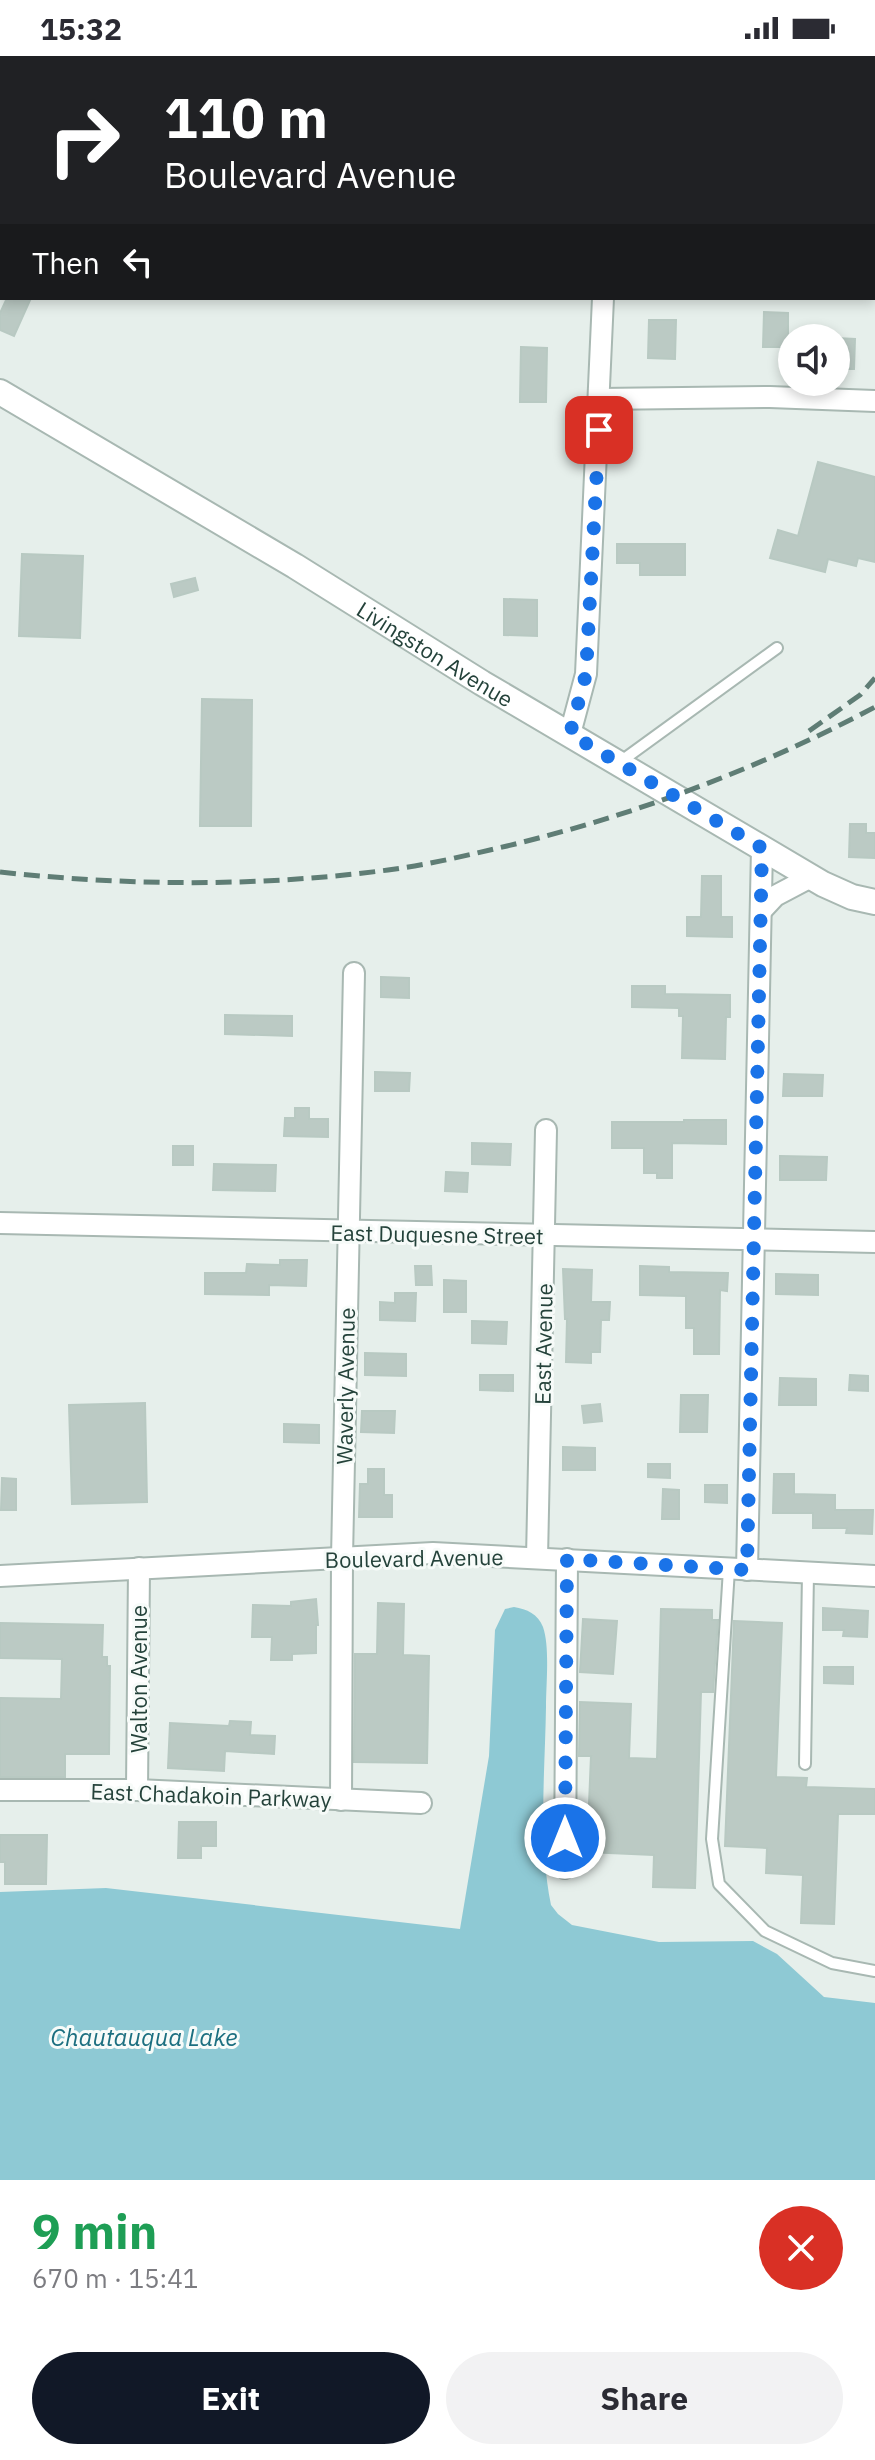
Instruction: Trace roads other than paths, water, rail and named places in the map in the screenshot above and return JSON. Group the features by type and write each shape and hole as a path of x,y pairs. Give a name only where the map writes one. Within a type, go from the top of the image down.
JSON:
{"street":[{"path":"570,734 586,674 603,300"},
{"name":"Livingston Avenue","path":"0,392 811,877 852,897 875,902"},
{"path":"600,399 770,397 875,401"},
{"path":"738,1569 756,1240 762,848"},
{"path":"761,911 775,896 811,877"},
{"name":"Waverly Avenue","path":"341,1800 347,1232 354,973"},
{"name":"East Avenue","path":"537,1558 546,1130"},
{"name":"East Duquesne Street","path":"0,1223 875,1242"},
{"name":"Boulevard Avenue","path":"0,1576 433,1553 875,1576"},
{"path":"565,1868 567,1559"},
{"name":"Walton Avenue","path":"137,1790 139,1568"},
{"name":"East Chadakoin Parkway","path":"0,1790 137,1790 421,1803"}],"lane":[{"path":"619,762 777,648"},
{"path":"738,1569 712,1839 719,1884 765,1931 832,1963 875,1971"},
{"path":"805,1764 808,1573"}],"water":[{"name":"Chautauqua Lake","path":"514,1607 535,1615 543,1627 546,1645 543,1831 551,1905 572,1925 659,1942 753,1941 777,1954 824,1997 875,2003 875,2180 0,2180 0,1892 106,1888 460,1929 489,1756 495,1630 505,1609"}],"railway":[{"path":"809,731 860,695 875,678"},
{"path":"0,872 97,880 194,883 340,876 418,865 555,834 649,805 786,751 875,707"}]}
